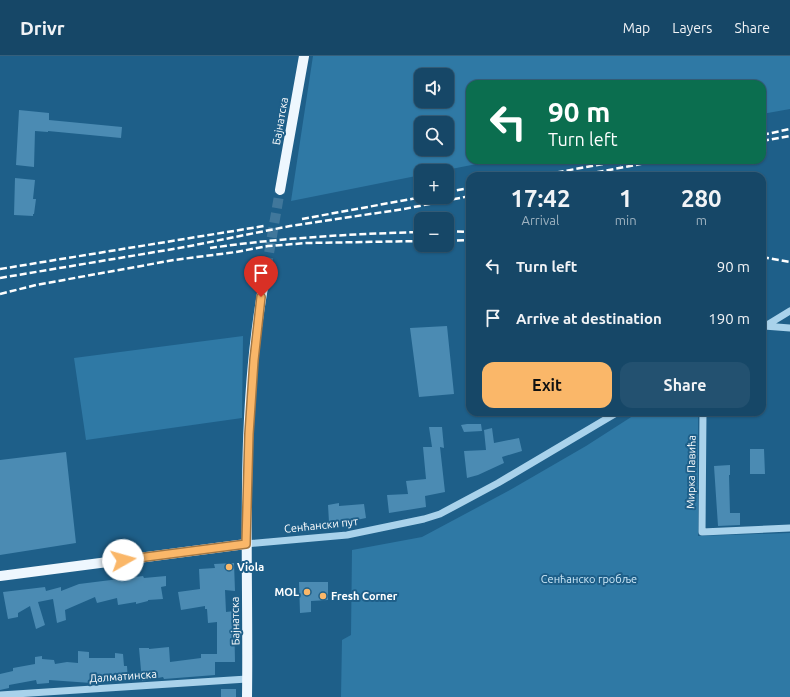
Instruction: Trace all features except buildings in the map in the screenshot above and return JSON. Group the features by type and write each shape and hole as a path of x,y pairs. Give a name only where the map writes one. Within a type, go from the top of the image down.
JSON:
{"main road":[{"name":"Бајнатска","path":"280,190 304,56"},
{"name":"Бајнатска","path":"247,697 246,544 250,419 258,313 264,282"},
{"name":"Сенћански пут","path":"0,576 246,544"}],"street":[{"path":"766,325 790,311"},
{"path":"766,327 790,328"},
{"name":"Сенћански пут","path":"246,544 347,535 424,519 440,514 498,483 611,416"},
{"name":"Мирка Павића","path":"703,416 702,532 790,528"},
{"name":"Далматинска","path":"0,695 247,680"}],"green space":[{"path":"313,56 790,56 790,109 766,113 766,80 466,80 466,164 477,164 454,168 454,164 414,164 414,176 291,201"},
{"path":"243,336 242,418 86,440 74,358"},
{"name":"Сенћанско гробље","path":"633,416 698,416 698,536 790,533 790,697 341,697 342,640 351,635 352,550 422,537 510,490 586,446"}],"tunnel":[{"path":"264,282 280,190"}],"railway":[{"path":"766,134 790,129"},
{"path":"766,140 790,136"},
{"path":"559,172 603,164"},
{"path":"598,172 641,164"},
{"path":"454,191 466,189"},
{"path":"0,278 185,247 290,226 404,209 466,197"},
{"path":"302,219 414,198"},
{"path":"0,269 264,226"},
{"path":"454,231 466,232"},
{"path":"210,248 315,237 414,232"},
{"path":"454,241 466,240"},
{"path":"0,294 36,285 174,260 236,252 268,246 307,243 414,241"},
{"path":"766,258 790,262"}],"place":[{"name":"Viola","path":"229,567"},
{"name":"MOL","path":"307,592"},
{"name":"Fresh Corner","path":"323,596"}],"route":[{"path":"123,560 246,544 249,434 258,313 261,297"}]}
